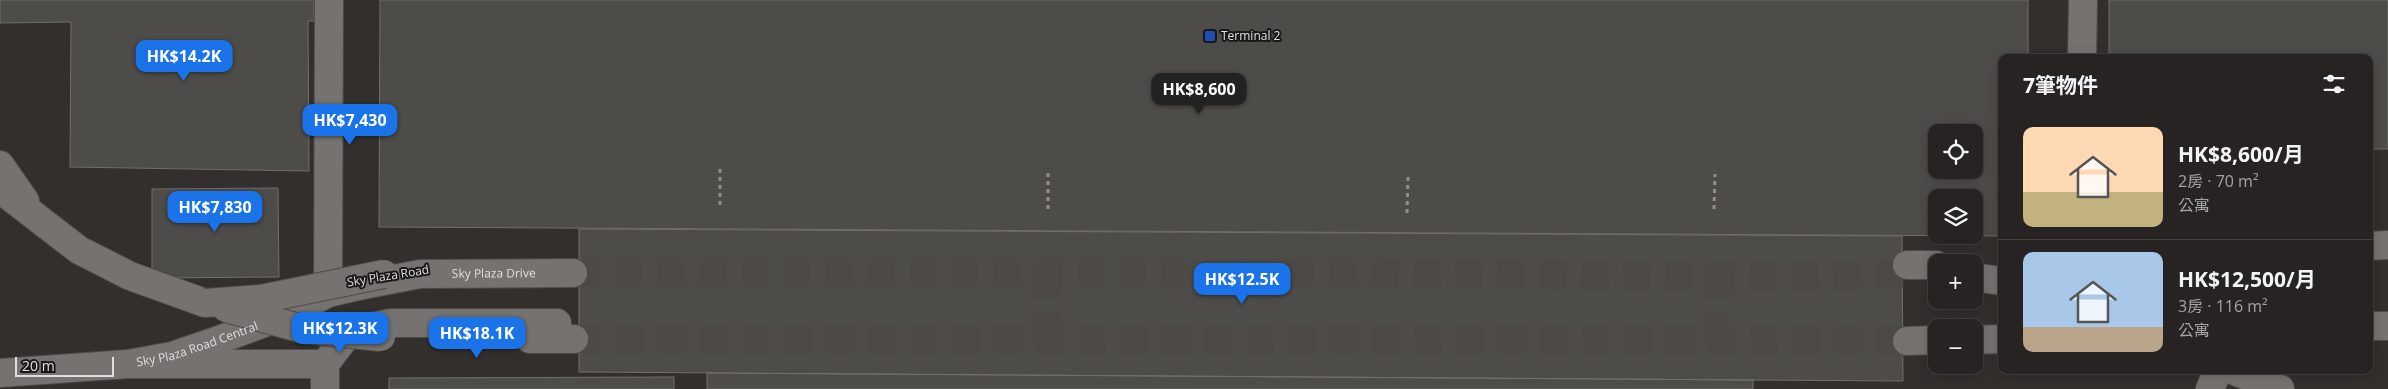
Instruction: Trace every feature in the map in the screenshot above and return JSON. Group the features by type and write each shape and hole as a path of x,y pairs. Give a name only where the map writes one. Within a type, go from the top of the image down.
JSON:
{"street":[{"path":"328,293 329,0"},
{"path":"2082,54 2083,0"},
{"path":"0,165 39,221"},
{"name":"Sky Plaza Road","path":"0,189 78,250 130,276 205,303 303,329 381,337 565,331 391,323 350,331 325,377"},
{"path":"2373,246 2388,245"},
{"path":"1983,264 1998,264"},
{"name":"Sky Plaza Road","path":"205,303 261,299 384,274 429,268 474,265 573,268"},
{"name":"Sky Plaza Drive","path":"328,293 420,274 573,268"},
{"path":"1983,278 1998,281"},
{"name":"Sky Plaza Road Central","path":"0,373 42,379 172,356 291,313 328,293"},
{"path":"2373,326 2388,326"},
{"path":"1983,340 1998,339"},
{"path":"1907,341 1928,340"},
{"name":"Sky Plaza Road Central","path":"128,364 325,377"},
{"path":"2210,389 2216,374"},
{"path":"2242,374 2280,389"}],"path":[{"path":"309,125 379,124"},
{"path":"720,169 720,208"},
{"path":"1048,170 1048,209"},
{"path":"1714,209 1715,174"},
{"path":"1407,213 1408,177"}],"building":[{"path":"0,0 314,0 314,21 308,21 309,171 70,167 71,22 0,23"},
{"name":"Terminal 2","path":"380,0 2028,0 2028,54 1998,54 1998,236 1983,236 1983,189 1928,189 1928,236 379,227"},
{"path":"2109,0 2388,0 2388,149 2373,149 2373,54 2109,54"},
{"path":"278,188 279,277 152,278 152,189"},
{"path":"579,229 1902,236 1903,381 579,372"},
{"path":"707,373 1753,380 1753,389 707,389"},
{"path":"674,377 674,389 389,389 389,378"}],"tunnel":[{"path":"1046,263 1046,340"},
{"path":"1716,264 1716,341"},
{"path":"573,273 1350,273 1816,277 1914,273"},
{"path":"574,339 1907,341"}],"place":[{"name":"Terminal 2","path":"1210,36"}]}
